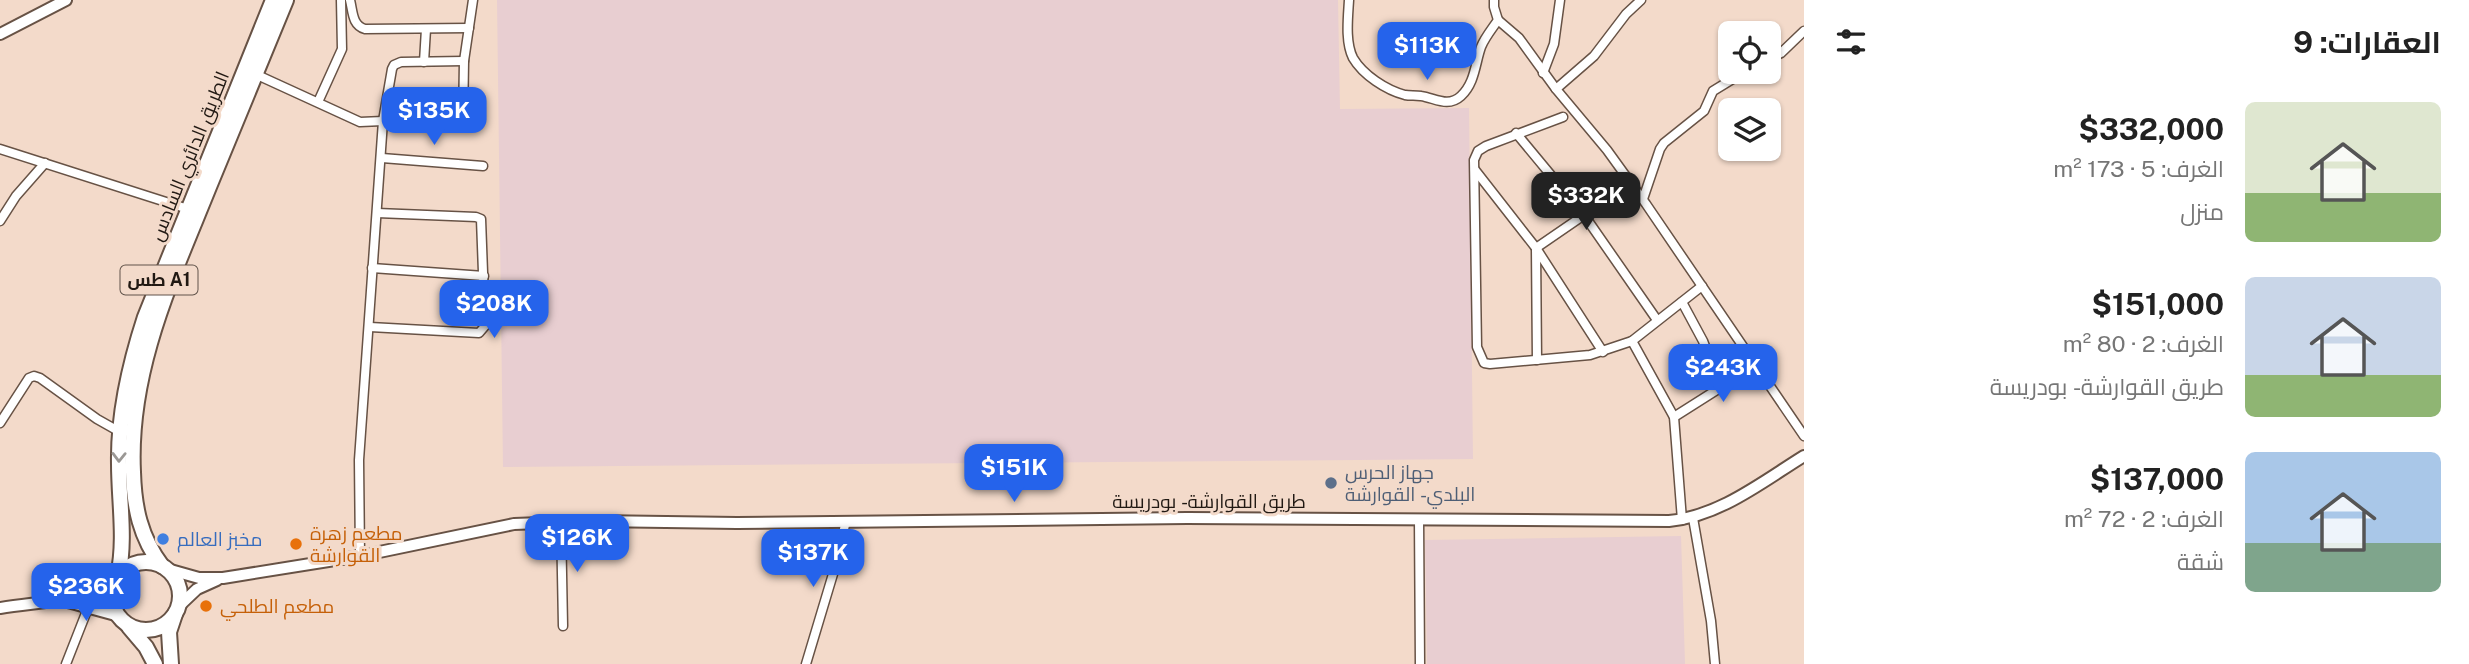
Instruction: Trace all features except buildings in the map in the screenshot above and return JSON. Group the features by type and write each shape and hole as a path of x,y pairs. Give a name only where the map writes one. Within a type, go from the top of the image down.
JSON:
{"highway":[{"name":"الطريق الدائري السادس","path":"171,664 168,645 178,586 146,542 135,509 132,468 134,410 146,350 186,229 188,209 273,0"},
{"name":"الطريق الدائري السادس","path":"121,619 112,599 123,548 118,463 120,432 135,346 256,74 286,0"},
{"path":"117,578 127,568 138,563 150,562 164,568"},
{"path":"121,619 131,626 150,629 160,627 176,610"},
{"path":"121,619 146,646 155,664"}],"main road":[{"path":"0,34 66,0"},
{"name":"طريق القوارشة - بودريسة","path":"223,578 360,556 514,524 561,522 1688,519 1734,499 1804,456"},
{"path":"164,568 199,578 223,578"},
{"path":"0,608 61,600 100,590 117,578"},
{"path":"176,610 197,589 223,578"},
{"path":"61,600 121,619"}],"street":[{"path":"318,102 342,48 341,0"},
{"path":"350,0 355,22 361,28 469,28"},
{"path":"463,123 464,61 473,0"},
{"path":"1349,0 1348,37 1352,56 1359,66 1376,82 1404,94 1441,102 1454,101 1463,95 1473,79 1481,47 1498,20"},
{"path":"1494,0 1493,7 1498,20 1519,38 1556,89 1607,150 1804,436"},
{"path":"1544,73 1554,44 1560,0"},
{"path":"1556,89 1594,56 1626,14 1641,0"},
{"path":"424,62 426,29"},
{"path":"1781,53 1804,32"},
{"path":"360,556 358,477 372,268 383,121 394,65 401,62 464,61"},
{"path":"256,74 360,122 383,121"},
{"path":"1643,199 1664,143 1704,111 1713,91 1724,84"},
{"path":"1563,117 1516,133 1478,151 1474,160 1477,347 1484,363 1573,358 1603,352 1632,341 1702,286"},
{"path":"1516,133 1584,215 1657,320"},
{"path":"0,149 188,209"},
{"path":"382,158 483,166"},
{"path":"0,221 16,196 45,163"},
{"path":"1475,170 1536,248 1603,352"},
{"path":"1536,248 1619,191"},
{"path":"370,327 479,334 485,327 481,219 476,216 377,213"},
{"path":"1536,248 1537,360"},
{"path":"372,268 484,276"},
{"path":"1682,302 1703,341 1721,389"},
{"path":"1632,341 1674,416 1688,519 1711,621 1715,664"},
{"path":"1674,416 1756,365"},
{"path":"0,424 29,378 33,376 40,378 120,432"},
{"path":"1419,519 1420,664"},
{"path":"806,664 846,521"},
{"path":"561,522 563,626"},
{"path":"66,664 88,608"}],"shaded area":[{"path":"497,0 1338,0 1340,109 1469,108 1473,459 503,467"},
{"path":"1681,536 1685,664 1427,664 1425,540"}],"place":[{"name":"جهاز الحرس البلدي - القوارشة","path":"1331,483"},
{"name":"مخبز العالم","path":"163,539"},
{"name":"مطعم زهرة القوارشة","path":"296,544"},
{"name":"مطعم الطلحي","path":"206,606"}]}
